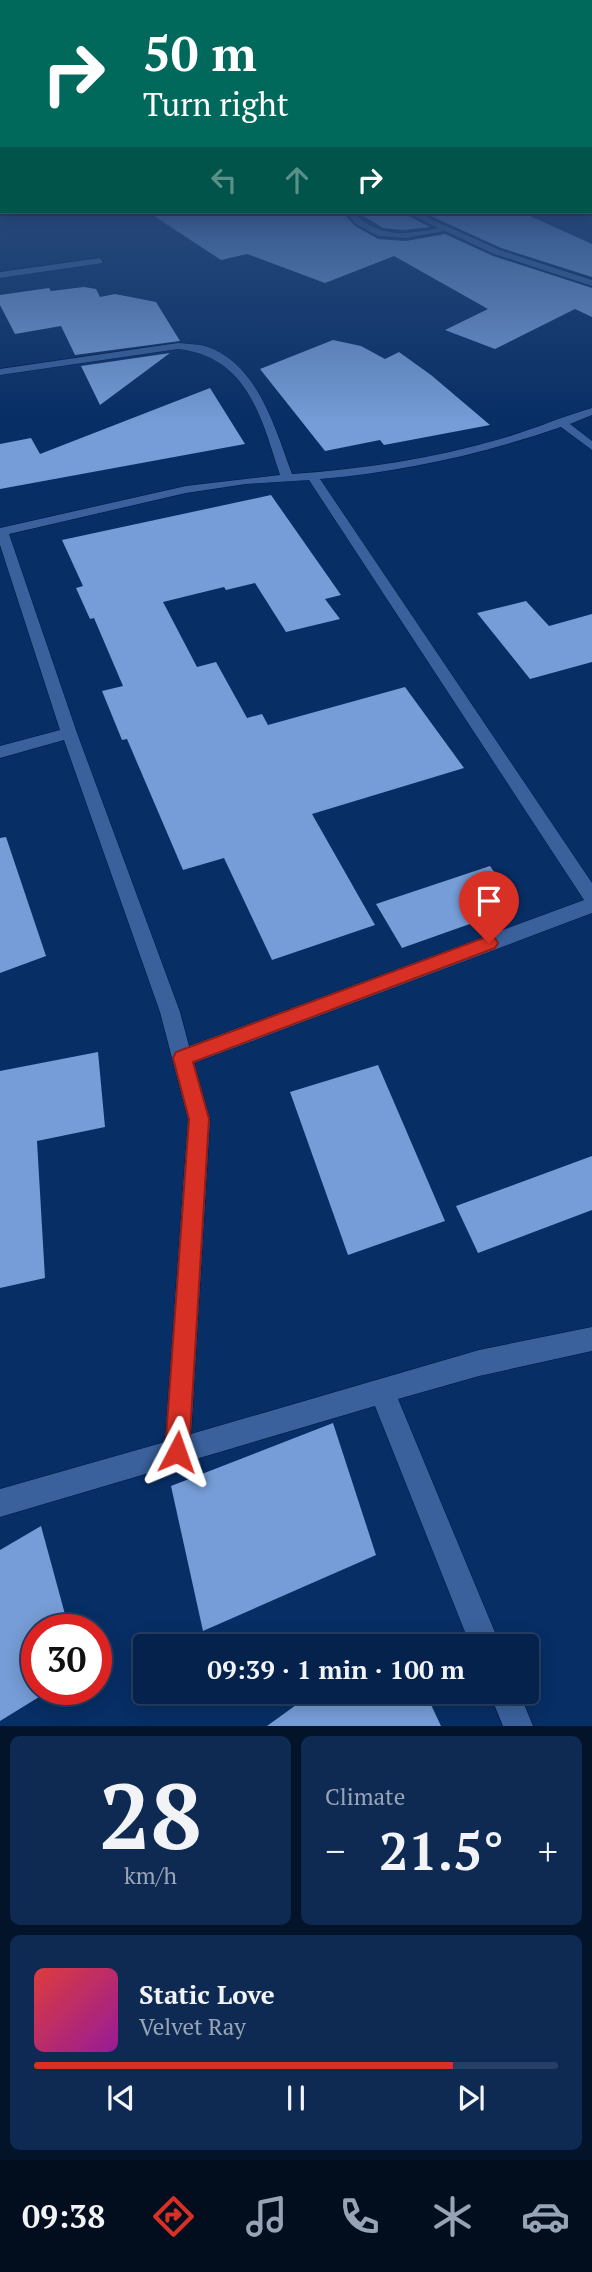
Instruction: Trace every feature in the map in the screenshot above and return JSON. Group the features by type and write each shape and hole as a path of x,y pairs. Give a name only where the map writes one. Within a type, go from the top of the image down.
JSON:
{"street":[{"path":"0,275 82,264"},
{"path":"534,264 592,283"},
{"path":"0,372 178,346 204,347 236,369 260,403 287,477"},
{"path":"177,1452 199,1119 170,1012 69,733 1,532 150,495 215,484 404,465 483,447 592,411"},
{"path":"561,422 592,447"},
{"path":"312,475 592,898"},
{"path":"0,752 69,733"},
{"path":"182,1058 592,905"},
{"path":"0,1503 479,1363 592,1339"},
{"path":"382,1392 481,1634"},
{"path":"509,1704 518,1726"}],"building":[{"path":"273,264 375,264 325,283"},
{"path":"407,264 516,264 592,288 592,317 575,309 495,349 445,330 488,309"},
{"path":"550,264 592,264 592,277"},
{"path":"84,287 96,289 100,297 115,294 156,302 180,341 75,355 61,326 15,334 0,305 0,295 49,288 51,291"},
{"path":"333,340 361,346 385,359 399,352 490,425 384,445 380,440 325,451 260,369"},
{"path":"170,353 100,405 81,366"},
{"path":"210,388 245,444 0,489 0,444 31,438 40,454"},
{"path":"271,495 341,595 325,599 340,619 286,632 255,583 226,590 224,587 163,602 197,667 216,662 247,718 262,714 268,725 405,687 464,768 312,814 375,925 272,960 224,858 183,870 127,739 122,740 102,691 123,686 94,618 90,619 76,588 83,586 62,540"},
{"path":"526,601 549,626 592,614 592,662 530,679 477,613"},
{"path":"6,837 46,956 0,973 0,838"},
{"path":"490,866 518,907 402,948 376,904"},
{"path":"98,1052 105,1127 37,1141 45,1278 0,1288 0,1071"},
{"path":"378,1065 445,1221 348,1255 290,1092"},
{"path":"592,1156 592,1210 478,1253 456,1206"},
{"path":"333,1423 376,1555 203,1631 171,1486"},
{"path":"41,1526 65,1614 21,1614 21,1705 26,1705 0,1721 0,1550"},
{"path":"297,1704 431,1704 441,1726 267,1726"}],"route":[{"path":"177,1452 199,1119 182,1058 489,943"}]}
